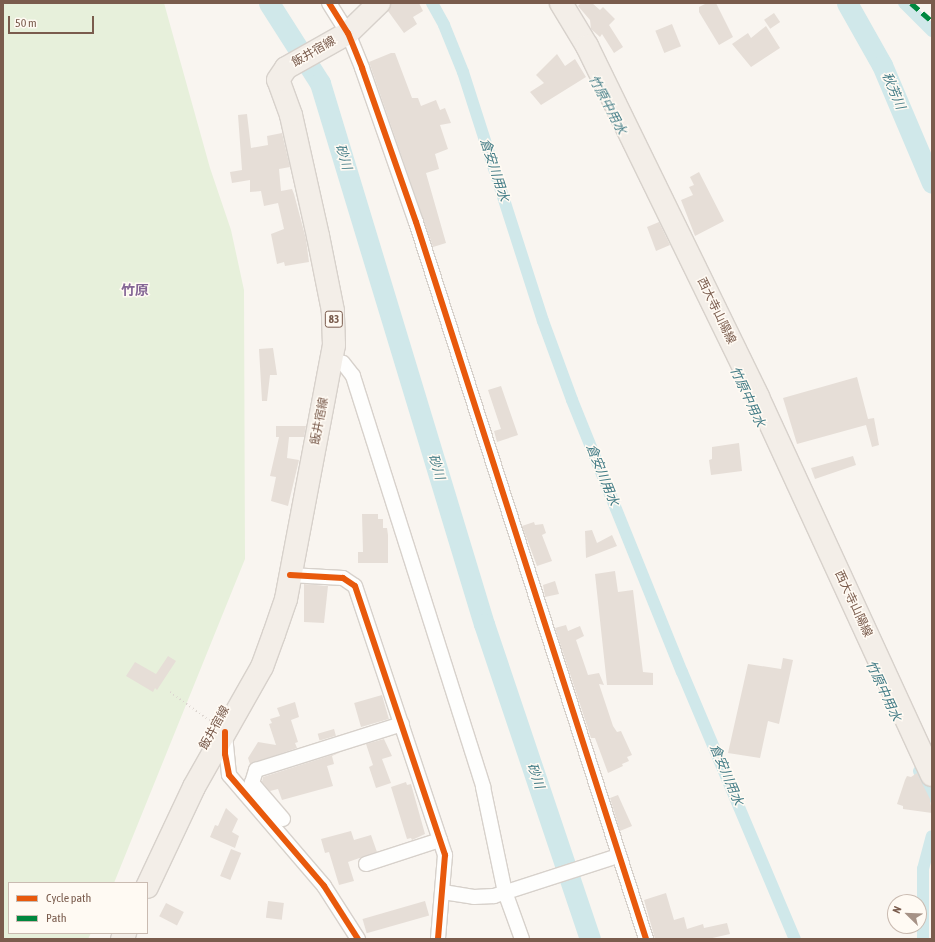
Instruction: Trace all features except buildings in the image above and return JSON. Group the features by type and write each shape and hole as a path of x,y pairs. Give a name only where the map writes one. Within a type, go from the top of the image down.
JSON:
{"main road":[{"name":"飯井宿線","path":"148,885 194,787 262,667 286,599 331,360 334,311 292,115 278,80 286,68 343,36 379,3"},
{"name":"西大寺山陽線","path":"561,3 587,46 758,397 932,775"}],"street":[{"path":"329,3 416,222 592,764 618,856 646,939"},
{"path":"331,360 344,363 353,376 483,787 508,891 522,939"},
{"path":"290,575 344,578 355,586 445,855 438,939"},
{"path":"283,819 252,783 256,770 402,724"},
{"path":"225,732 225,754 229,775 324,886 358,939"},
{"path":"366,864 440,840"},
{"path":"443,892 474,897 508,891 618,856"}],"path":[{"path":"170,692 225,732"}],"green space":[{"path":"3,3 164,3 210,168 231,230 244,290 245,559 114,882 8,882 8,934 90,934 88,939 3,939"}],"waterway":[{"name":"砂川","path":"269,3 320,83 484,624 590,939"},
{"name":"倉安川用水","path":"432,3 444,25 463,72 543,321 572,400 682,672 795,939"},
{"name":"秋芳川","path":"847,3 882,65 932,183"},
{"path":"904,3 932,31"},
{"name":"竹原中用水","path":"919,771 932,797"},
{"name":"竹原中用水","path":"923,939 923,869 932,836"}],"marked path":[{"path":"911,3 932,21"}],"cycle path":[{"path":"329,3 348,33 362,68 416,222 646,939"},
{"path":"290,575 343,578 355,586 445,855 438,939"},
{"path":"225,732 225,754 229,775 324,886 358,939"}],"district":[{"name":"竹原","path":"135,290"}]}
